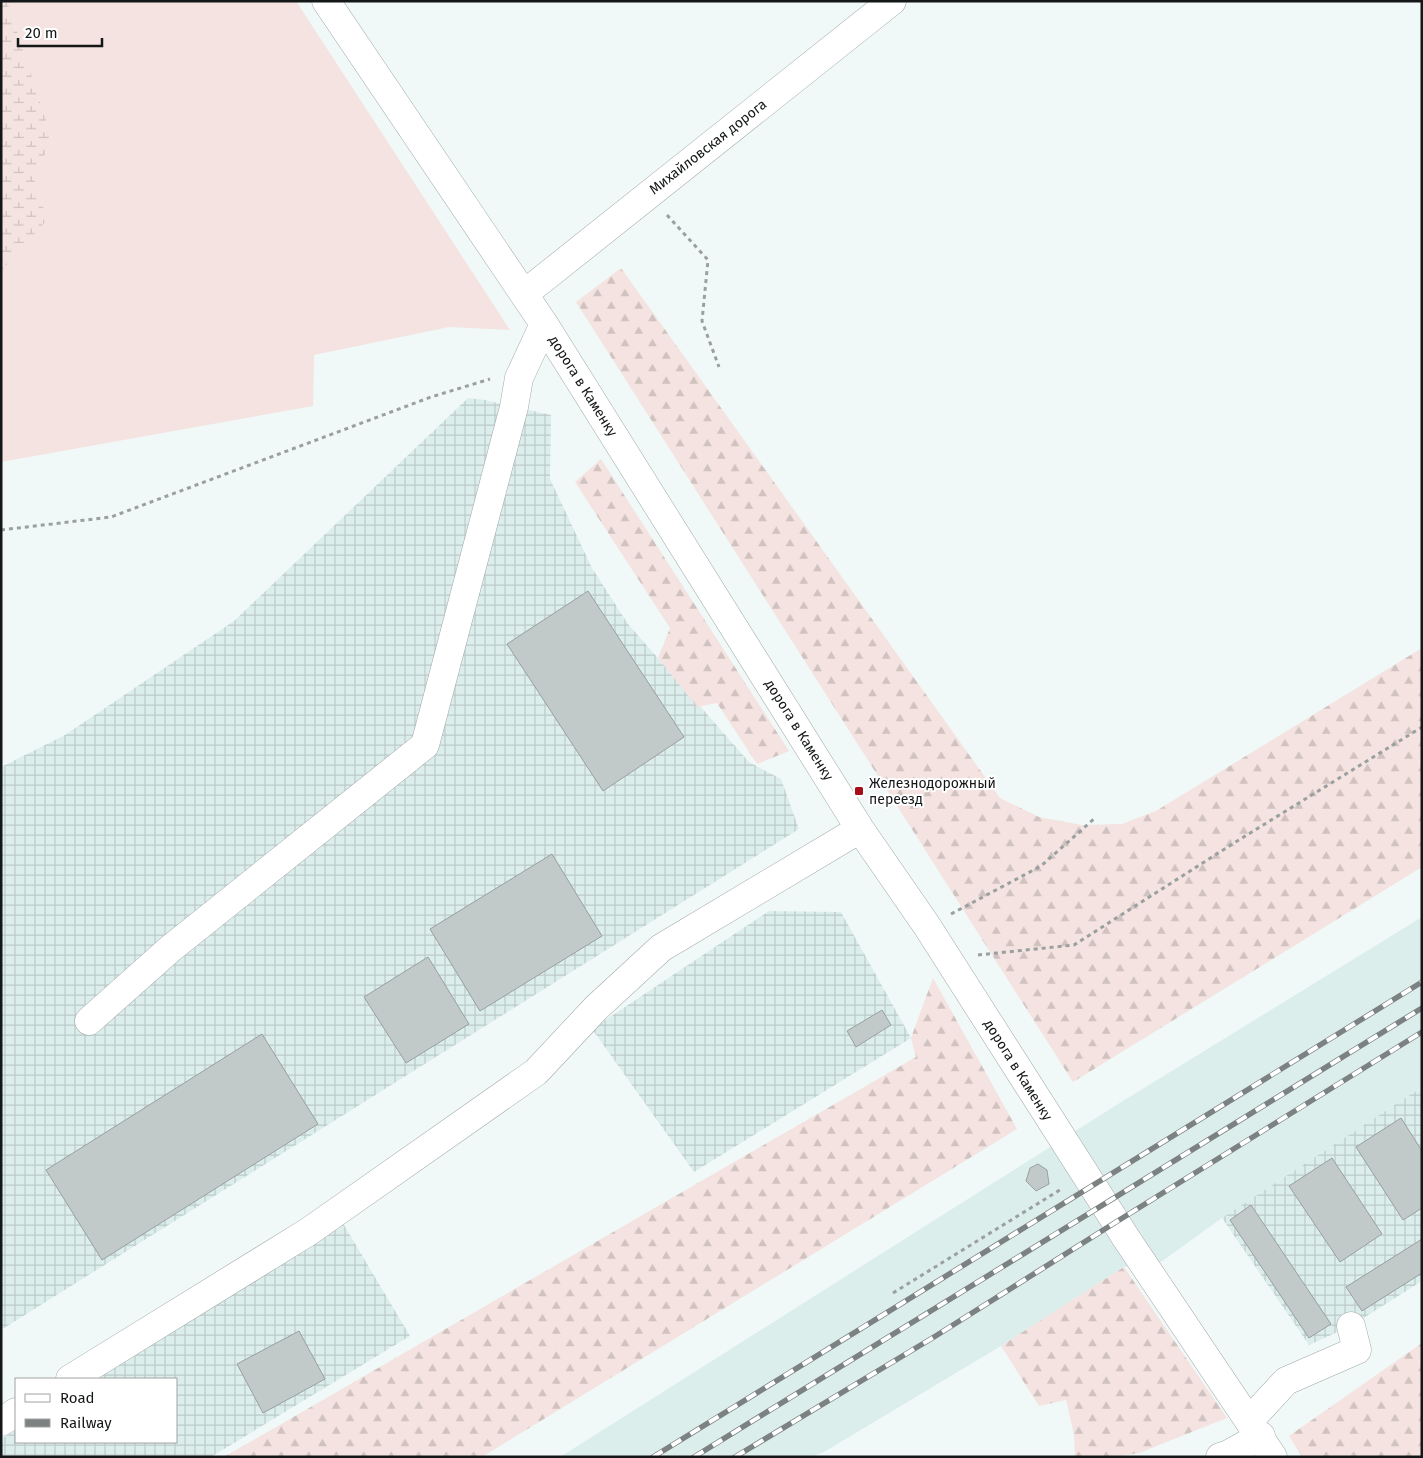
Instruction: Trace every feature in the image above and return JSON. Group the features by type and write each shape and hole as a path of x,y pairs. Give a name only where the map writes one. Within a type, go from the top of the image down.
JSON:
{"street":[{"name":"дорога в Каменку","path":"326,1 544,324 860,829 948,958 1126,1238 1261,1438"},
{"name":"Михайловская дорога","path":"524,294 892,1"},
{"path":"89,1021 170,949 425,745 514,407 519,378 544,324"},
{"path":"72,1378 308,1232 536,1072 596,1008 661,948 860,829"},
{"path":"1220,1457 1261,1438 1286,1381 1358,1350 1351,1326"},
{"path":"1,1422 15,1413"}],"path":[{"path":"647,196 676,224 708,260 702,321 719,367"},
{"path":"1,530 111,517 431,397 488,379 519,378"},
{"path":"948,958 1074,945 1234,843 1422,727"},
{"path":"927,926 1041,866 1095,818"},
{"path":"893,1293 1068,1184"}],"shaded area":[{"path":"468,398 551,415 550,479 592,568 628,624 749,762 781,779 799,829 1,1330 1,767 65,735 234,621"},
{"path":"769,911 841,912 911,1038 694,1172 592,1029"},
{"path":"1422,917 1422,1087 1222,1218 1161,1262 1124,1267 1001,1346 824,1452 811,1457 560,1457 1118,1104"},
{"path":"1422,1087 1422,1281 1351,1326 1309,1345 1222,1218"},
{"path":"341,1220 410,1336 211,1457 1,1457 1,1439 15,1431 15,1443 178,1443 178,1378 96,1378"}],"green space":[{"path":"1,1 7,1 53,141 33,174 47,220 1,271"},
{"path":"7,1 296,1 510,330 449,327 314,355 313,406 1,462 1,271 46,220 33,174 53,141"},
{"path":"621,268 1000,798 1039,817 1082,825 1122,824 1156,811 1422,648 1422,867 1073,1082 576,302"},
{"path":"601,459 789,751 757,764 717,703 697,707 658,658 670,628 575,482"},
{"path":"933,978 1017,1129 482,1457 224,1457 916,1057 911,1038"},
{"path":"1124,1267 1227,1418 1139,1453 1115,1457 1075,1457 1074,1435 1066,1400 1039,1406 1001,1346"},
{"path":"1422,1343 1422,1457 1302,1457 1289,1436"}],"building":[{"path":"588,591 684,737 603,791 507,644"},
{"path":"552,854 602,936 480,1011 430,929"},
{"path":"428,957 469,1024 406,1063 364,997"},
{"path":"882,1010 891,1025 856,1047 847,1031"},
{"path":"262,1034 318,1124 102,1260 46,1170"},
{"path":"1401,1118 1422,1151 1422,1208 1403,1220 1356,1147"},
{"path":"1332,1158 1382,1234 1340,1262 1289,1186"},
{"path":"1038,1164 1047,1170 1049,1184 1036,1191 1026,1181 1030,1168"},
{"path":"1251,1205 1331,1324 1309,1338 1230,1220"},
{"path":"1422,1239 1422,1273 1362,1311 1346,1287"},
{"path":"299,1331 325,1379 263,1413 237,1364"}],"railway":[{"path":"653,1457 1422,982"},
{"path":"694,1457 1422,1008"},
{"path":"735,1457 934,1337 1422,1032"}],"place":[{"name":"Железнодорожный переезд","path":"859,791"}]}
